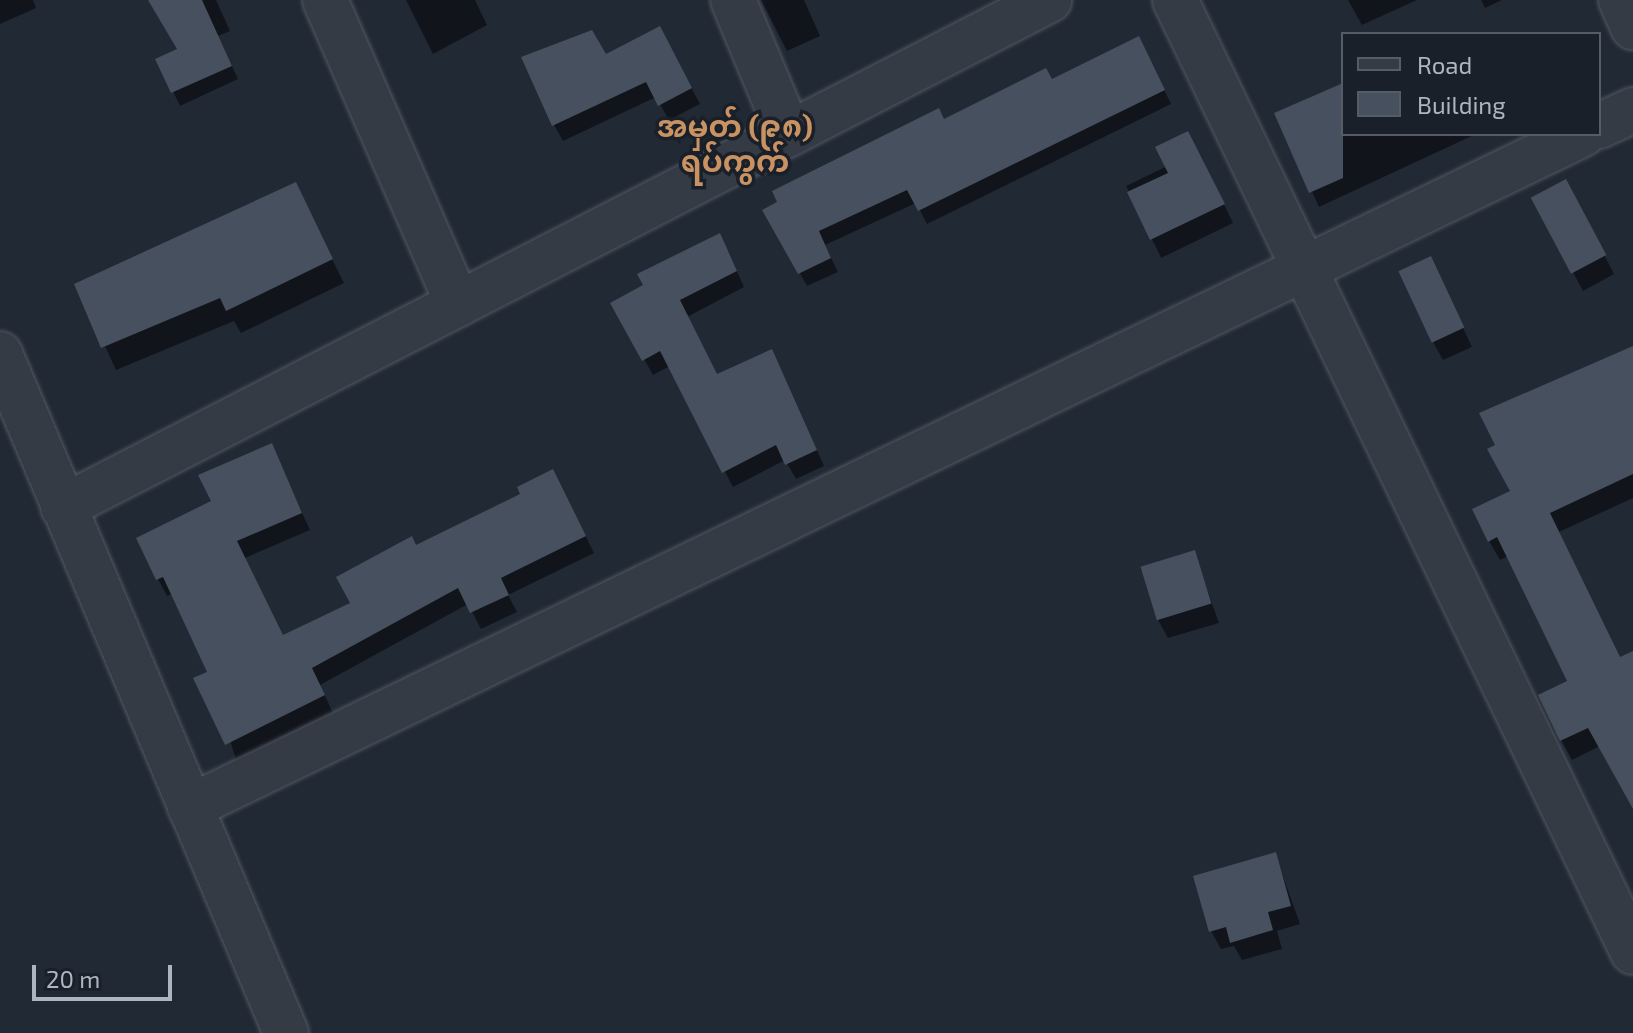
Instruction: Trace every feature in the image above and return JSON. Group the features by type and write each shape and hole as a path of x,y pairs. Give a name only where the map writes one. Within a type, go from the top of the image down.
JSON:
{"street":[{"path":"325,0 458,304"},
{"path":"733,0 789,134"},
{"path":"63,507 1049,0"},
{"path":"1175,0 1633,952"},
{"path":"1621,0 1633,27"},
{"path":"1601,125 1633,110"},
{"path":"190,807 1579,136"},
{"path":"0,354 286,1033"}],"building":[{"path":"148,0 202,0 232,66 171,93 155,59 177,49"},
{"path":"660,26 692,88 658,106 646,82 552,126 521,57 592,30 606,54"},
{"path":"1139,36 1165,90 918,211 907,190 819,231 831,258 798,274 762,210 777,202 772,191 939,108 944,119 1046,68 1052,79"},
{"path":"1341,84 1343,178 1309,193 1274,113"},
{"path":"1188,131 1225,204 1150,240 1127,192 1168,173 1155,147"},
{"path":"1566,179 1606,255 1571,274 1531,198"},
{"path":"296,182 333,259 226,311 220,298 101,348 74,284"},
{"path":"720,233 737,271 680,300 717,374 772,349 817,450 785,465 776,445 722,473 660,351 642,361 610,303 643,285 637,274"},
{"path":"1431,256 1464,328 1432,343 1398,271"},
{"path":"1633,346 1633,474 1550,513 1620,657 1633,651 1633,809 1588,728 1560,741 1538,695 1567,681 1497,537 1488,542 1472,509 1510,491 1487,449 1495,445 1479,413"},
{"path":"272,443 302,513 237,541 283,635 350,603 336,577 412,536 416,545 520,494 517,487 553,469 586,536 501,578 509,595 470,613 458,588 312,668 325,695 225,745 193,678 207,672 163,577 156,580 136,538 211,501 198,475"},
{"path":"1195,550 1211,604 1157,620 1140,567"},
{"path":"1276,852 1291,906 1268,912 1273,930 1230,943 1226,927 1209,932 1193,876"}],"district":[{"name":"အမှတ် (၉၈) ရပ်ကွက်","path":"735,142"}]}
